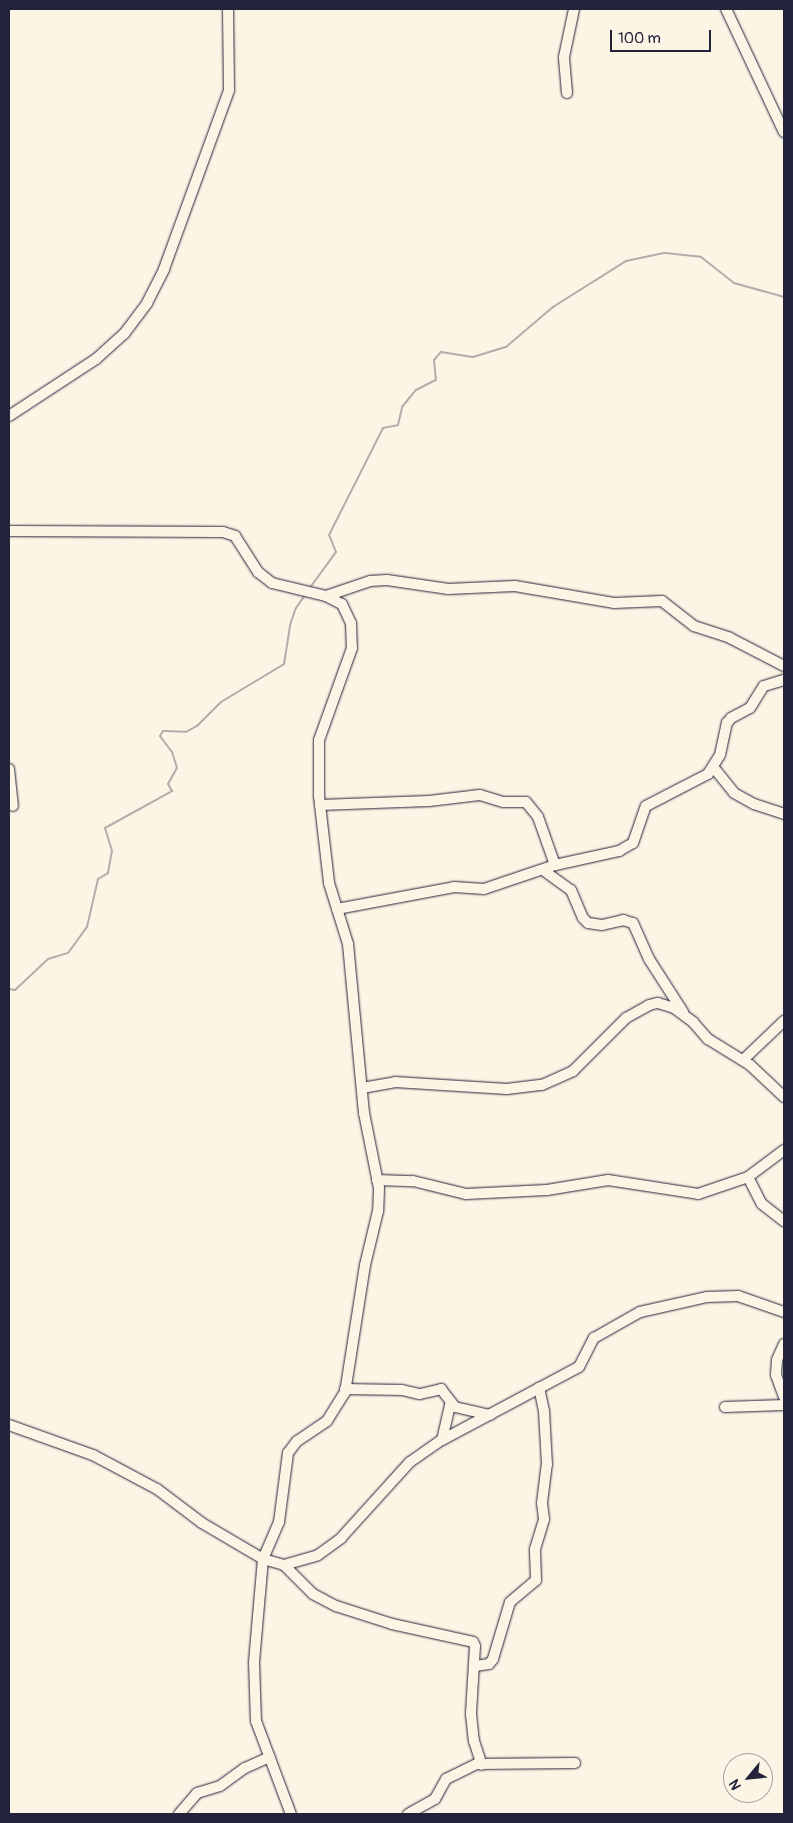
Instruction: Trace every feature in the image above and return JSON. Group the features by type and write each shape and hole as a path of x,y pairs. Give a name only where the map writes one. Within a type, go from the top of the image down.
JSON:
{"street":[{"path":"9,416 96,359 124,334 147,303 164,269 229,90 228,9"},
{"path":"567,94 564,57 574,9"},
{"path":"726,9 784,132"},
{"path":"9,531 223,532 234,536 258,572 272,583 326,596 342,604 349,613 354,637 343,678 319,740 320,805 329,883 348,944 362,1088 377,1180 378,1211 366,1265 345,1390 327,1421 297,1440 288,1452 279,1522 263,1559 254,1662 256,1721 291,1814"},
{"path":"326,596 370,581 387,580 448,589 516,586 614,603 662,601 694,626 730,638 784,666"},
{"path":"337,909 454,887 484,889 556,865 619,851 633,843 646,806 698,780 714,768 727,723 750,708 764,686 784,680"},
{"path":"714,768 734,793 754,804 784,814"},
{"path":"9,769 12,806"},
{"path":"320,805 429,801 480,795 503,802 526,802 538,817 556,865"},
{"path":"543,870 571,890 583,918 588,923 602,925 623,920 633,924 649,959 684,1015"},
{"path":"362,1088 403,1082 507,1089 542,1085 573,1071 626,1018 649,1004 665,1003 684,1015 720,1049 743,1060 784,1097"},
{"path":"743,1060 784,1020"},
{"path":"377,1180 413,1181 466,1194 540,1191 608,1180 698,1194 748,1177 784,1150"},
{"path":"748,1177 762,1204 784,1220"},
{"path":"284,1565 318,1555 341,1538 410,1462 442,1440 579,1367 594,1338 640,1312 707,1297 738,1296 784,1312"},
{"path":"784,1344 777,1360 776,1375 784,1397"},
{"path":"475,1666 489,1664 493,1659 510,1602 536,1580 535,1549 544,1519 542,1503 548,1465 544,1411 539,1388"},
{"path":"345,1390 402,1390 420,1394 441,1389 451,1402 464,1412 491,1415"},
{"path":"442,1440 451,1402"},
{"path":"725,1407 784,1405"},
{"path":"9,1425 93,1455 157,1489 202,1523 263,1559 284,1565 313,1594 336,1606 392,1624 470,1640 475,1646 471,1714 474,1740 482,1765"},
{"path":"179,1814 186,1802 197,1793 220,1786 245,1768 270,1757"},
{"path":"408,1814 435,1799 446,1779 466,1768 482,1765 575,1763"}],"waterway":[{"path":"309,589 336,552 329,535 383,428 398,425 402,407 416,390 436,380 434,360 441,352 473,357 506,347 553,307 626,261 665,253 701,257 734,283 784,297"},
{"path":"9,989 15,990 48,959 68,953 87,927 98,879 108,873 112,851 105,828 172,791 168,784 177,768 172,752 160,736 163,731 186,732 197,726 221,702 284,664 290,625 296,608 305,595"}]}
